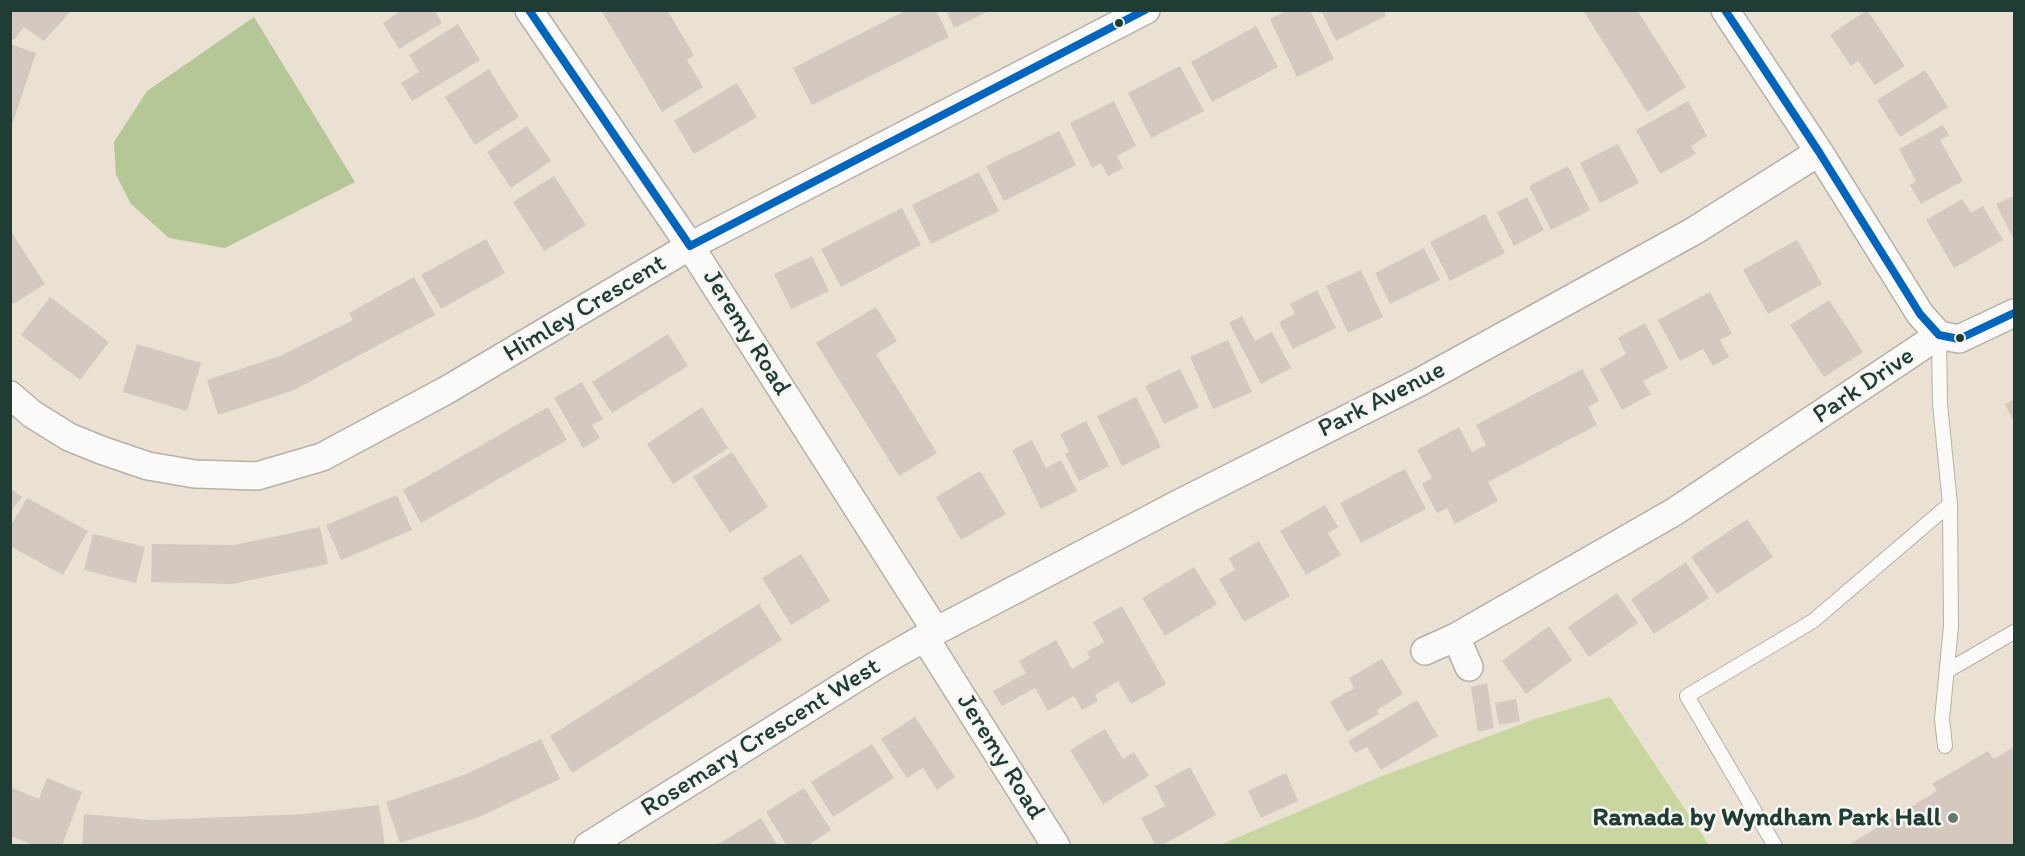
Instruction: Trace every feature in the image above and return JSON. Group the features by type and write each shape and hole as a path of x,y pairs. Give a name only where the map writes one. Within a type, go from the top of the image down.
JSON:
{"street":[{"name":"Jeremy Road","path":"529,10 690,246 930,634 1056,846"},
{"name":"Himley Crescent","path":"10,395 32,414 69,437 148,466 195,474 257,476 322,457 445,391 690,246 1146,10"},
{"name":"Park Drive","path":"1425,651 1456,637 1674,512 1939,335 1920,314 1820,152 1725,10"},
{"name":"Park Avenue","path":"930,634 1182,502 1418,383 1694,231 1820,152"},
{"path":"1939,335 1959,339 2014,313"},
{"name":"Rosemary Crescent West","path":"588,846 930,634"},
{"path":"1456,637 1469,667"}],"lane":[{"path":"1939,335 1940,404 1950,504 1951,626 1942,719 1945,746"},
{"path":"1775,846 1687,696 1813,621 1950,504"},
{"path":"1947,671 2014,632"}],"green space":[{"path":"254,17 355,182 225,248 169,238 131,204 116,175 114,142 147,91"},
{"path":"1610,697 1709,845 1220,845 1382,776 1538,718"}],"building":[{"path":"10,10 72,10 44,41 24,27 14,40 10,37"},
{"path":"402,10 434,10 442,23 399,49 383,23"},
{"path":"601,10 667,10 694,55 687,60 703,87 662,112"},
{"path":"907,10 936,10 949,37 812,105 793,68"},
{"path":"946,10 991,10 954,28"},
{"path":"1288,10 1310,10 1334,59 1297,77 1270,19"},
{"path":"1321,10 1384,10 1386,16 1336,41"},
{"path":"1583,10 1637,10 1686,87 1647,112"},
{"path":"1867,10 1905,66 1875,85 1858,61 1851,66 1830,35"},
{"path":"458,24 480,60 412,101 401,83 419,72 409,55"},
{"path":"1256,26 1278,67 1212,102 1191,62"},
{"path":"10,44 36,53 11,128 10,128"},
{"path":"1180,66 1204,111 1151,138 1128,93"},
{"path":"489,69 519,117 475,145 445,97"},
{"path":"1925,70 1948,107 1900,137 1877,100"},
{"path":"737,83 757,117 694,154 674,121"},
{"path":"1114,101 1136,146 1117,156 1123,168 1108,176 1101,163 1092,168 1070,123"},
{"path":"1688,101 1707,136 1691,146 1696,154 1660,174 1636,130"},
{"path":"1943,125 1949,135 1940,140 1963,181 1921,204 1910,185 1916,181 1899,149"},
{"path":"527,126 551,161 511,188 487,152"},
{"path":"1059,131 1076,165 1004,201 986,166"},
{"path":"1618,144 1639,183 1600,203 1580,163"},
{"path":"1568,166 1590,210 1551,230 1529,186"},
{"path":"979,172 999,211 931,244 912,205"},
{"path":"554,176 586,225 544,251 513,202"},
{"path":"2014,196 2014,237 2013,238 1996,204"},
{"path":"1527,197 1544,230 1514,246 1497,212"},
{"path":"1962,199 1971,213 1983,206 2003,240 1954,268 1926,220"},
{"path":"902,208 921,245 841,287 821,249"},
{"path":"1485,214 1505,253 1450,281 1430,242"},
{"path":"10,230 45,284 10,306"},
{"path":"486,239 505,273 441,309 421,275"},
{"path":"1797,240 1822,284 1768,314 1743,270"},
{"path":"1424,248 1440,280 1390,304 1375,273"},
{"path":"812,256 829,291 791,309 774,274"},
{"path":"1361,270 1383,317 1348,333 1326,286"},
{"path":"414,277 435,315 292,391 218,415 207,380 280,356 353,320 349,313"},
{"path":"1317,290 1336,328 1293,349 1279,322 1295,314 1290,304"},
{"path":"1710,292 1732,334 1720,340 1729,357 1713,366 1703,349 1680,361 1658,320"},
{"path":"50,297 109,342 80,380 21,335"},
{"path":"1829,300 1863,352 1824,377 1790,325"},
{"path":"876,307 897,341 876,354 937,453 899,476 816,343"},
{"path":"1242,316 1255,341 1272,332 1291,368 1261,384 1229,323"},
{"path":"1645,323 1668,368 1643,381 1651,394 1622,410 1600,369 1626,354 1618,338"},
{"path":"668,334 688,366 612,413 592,382"},
{"path":"1228,340 1252,392 1213,409 1190,357"},
{"path":"137,344 201,363 187,411 123,392"},
{"path":"1180,369 1199,407 1164,424 1145,386"},
{"path":"1582,369 1599,401 1588,407 1597,425 1488,482 1498,501 1455,524 1447,508 1437,513 1422,484 1432,478 1417,450 1459,427 1472,452 1486,445 1476,425"},
{"path":"582,382 603,419 592,425 600,438 583,448 554,398"},
{"path":"1136,397 1161,447 1122,466 1097,416"},
{"path":"2014,399 2014,423 2005,404"},
{"path":"548,407 567,440 421,523 403,490"},
{"path":"702,407 728,448 673,484 647,444"},
{"path":"1086,421 1109,466 1079,481 1065,454 1069,452 1060,434"},
{"path":"1032,440 1046,468 1061,460 1077,491 1041,509 1012,450"},
{"path":"732,452 768,507 730,533 693,477"},
{"path":"1405,469 1426,509 1361,543 1340,503"},
{"path":"980,471 1006,514 961,540 936,497"},
{"path":"10,488 22,497 10,512"},
{"path":"397,495 412,530 341,560 326,525"},
{"path":"27,498 88,531 63,575 10,546 10,527"},
{"path":"1325,505 1338,527 1328,533 1341,555 1306,575 1280,531"},
{"path":"1747,519 1773,557 1717,594 1691,557"},
{"path":"320,527 328,564 232,584 151,582 152,544 234,545"},
{"path":"93,534 145,547 136,583 84,570"},
{"path":"1259,541 1290,596 1244,622 1219,579 1235,570 1229,558"},
{"path":"801,554 830,601 791,625 762,578"},
{"path":"1686,562 1709,598 1654,634 1631,599"},
{"path":"1194,567 1217,604 1165,636 1142,598"},
{"path":"1617,593 1638,623 1589,657 1568,627"},
{"path":"759,604 782,640 572,773 550,736"},
{"path":"1122,606 1166,684 1131,704 1118,681 1095,695 1098,701 1082,710 1074,696 1048,711 1035,688 1002,706 993,691 1026,673 1019,661 1056,640 1072,669 1090,658 1087,652 1104,642 1093,622"},
{"path":"1549,626 1572,660 1526,694 1502,661"},
{"path":"1382,659 1403,694 1377,710 1379,714 1347,732 1330,702 1354,688 1349,678"},
{"path":"1487,683 1494,728 1478,732 1471,687"},
{"path":"1516,699 1520,721 1499,725 1495,703"},
{"path":"1417,700 1438,736 1381,770 1367,747 1355,753 1348,741"},
{"path":"915,717 955,777 937,790 923,768 907,778 881,739"},
{"path":"1105,729 1123,759 1134,752 1149,776 1103,804 1070,750"},
{"path":"541,739 560,779 479,817 400,843 386,802 464,775"},
{"path":"872,744 894,778 833,817 811,782"},
{"name":"Ramada by Wyndham Park Hall","path":"2014,747 2014,846 1847,846 1937,791 1932,784 1988,751 1994,759"},
{"path":"1190,767 1216,815 1161,846 1156,846 1141,818 1165,806 1155,786"},
{"path":"1286,773 1298,801 1261,818 1248,791"},
{"path":"47,778 82,792 62,846 36,846 10,836 10,787 39,799"},
{"path":"804,788 831,830 807,846 787,846 766,812"},
{"path":"379,805 385,846 82,846 84,814 151,820 305,814"},
{"path":"761,818 778,846 715,846"}],"transit line":[{"path":"529,10 690,246 1145,10"},
{"path":"1725,10 1819,152 1920,314 1939,335 1959,339 2014,313"}],"place":[{"name":"Ramada by Wyndham Park Hall","path":"1953,818"}]}
